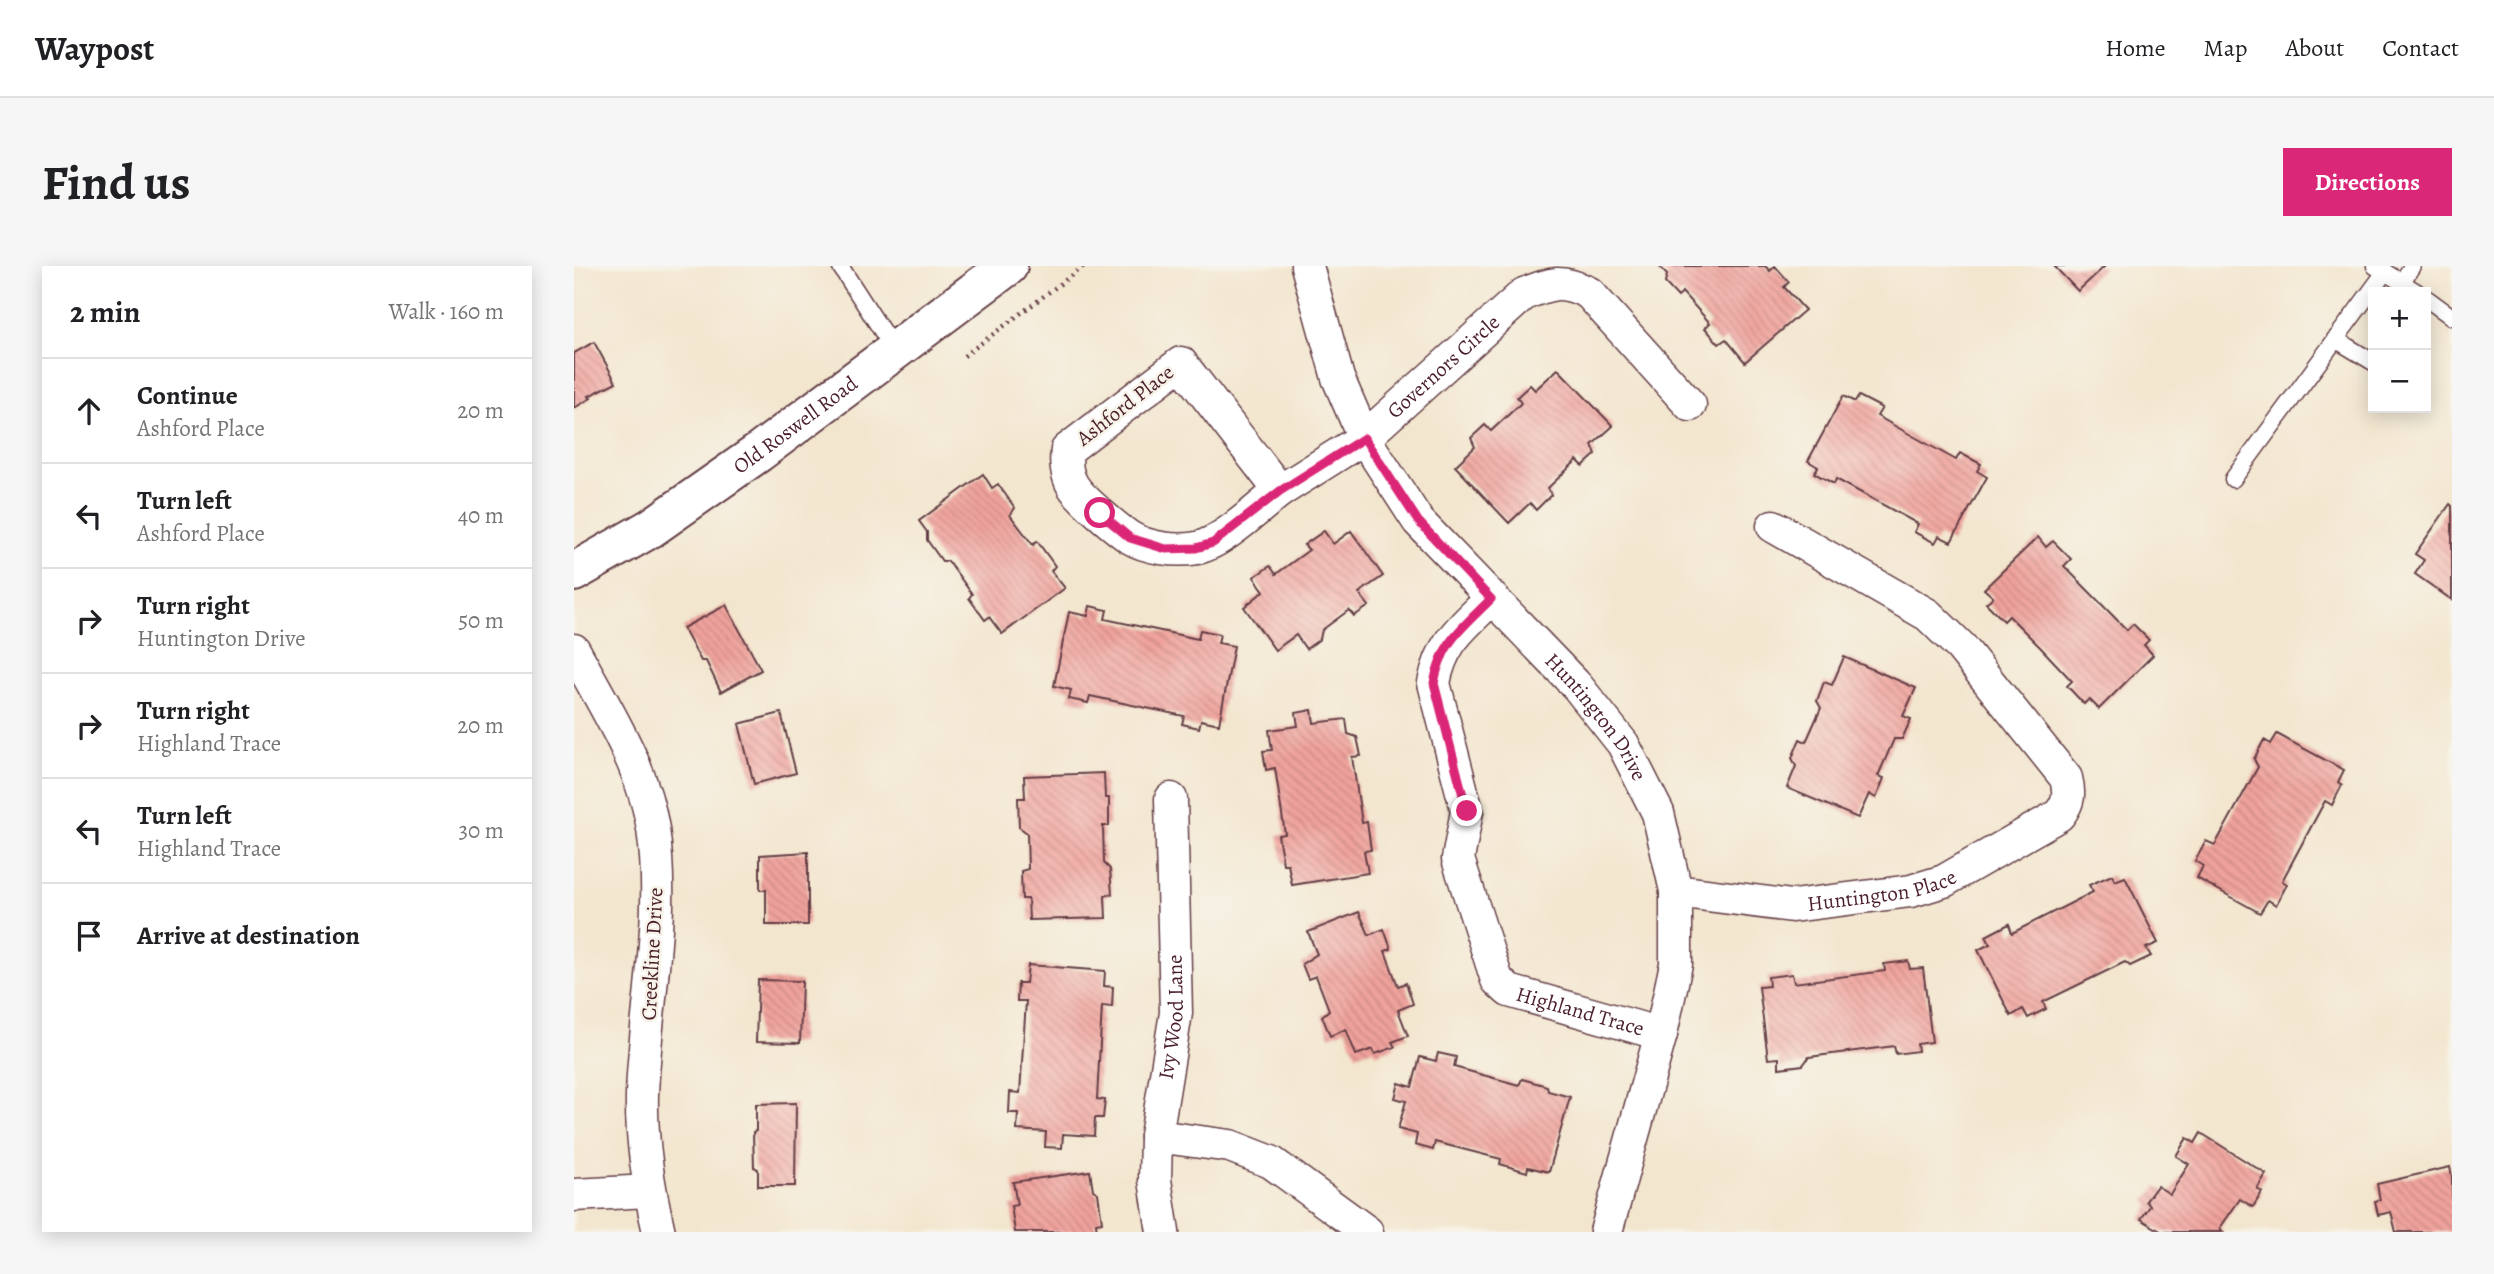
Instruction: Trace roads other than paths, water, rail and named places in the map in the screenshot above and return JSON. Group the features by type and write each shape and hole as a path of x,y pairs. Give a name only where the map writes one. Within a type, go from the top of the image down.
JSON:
{"street":[{"name":"Old Roswell Road","path":"574,572 651,528 758,453 1008,266"},
{"name":"Huntington Drive","path":"1307,266 1338,378 1364,438 1418,521 1577,686 1623,744 1658,813 1676,891 1676,964 1661,1034 1606,1232"},
{"name":"Governors Circle","path":"1364,438 1524,280"},
{"path":"1524,280 1573,285 1589,293 1689,405"},
{"name":"Ashford Place","path":"1280,491 1181,363 1067,450 1065,462 1073,486 1130,538 1166,549 1196,548 1213,543 1280,491 1364,438"},
{"name":"Huntington Place","path":"1676,891 1792,906 1911,891 1944,881 2060,815 2067,805 2070,793 2066,778 1961,647 1928,615 1773,526"},
{"name":"Highland Trace","path":"1491,599 1448,642 1438,662 1434,683 1467,811 1458,859 1497,980 1509,991 1661,1034"},
{"name":"Creekline Drive","path":"574,650 626,748 643,790 653,829 658,902 642,1097 649,1191 659,1232"},
{"name":"Ivy Wood Lane","path":"1163,1232 1155,1181 1156,1136 1176,1013 1171,799"},
{"path":"1156,1136 1230,1146 1271,1162 1367,1232"},
{"path":"574,1195 649,1191"}],"lane":[{"path":"840,266 895,351"},
{"path":"2402,282 2412,266"},
{"path":"2232,479 2335,339 2380,269 2410,287"},
{"path":"2431,301 2452,316"},
{"path":"2335,339 2368,359"}]}
